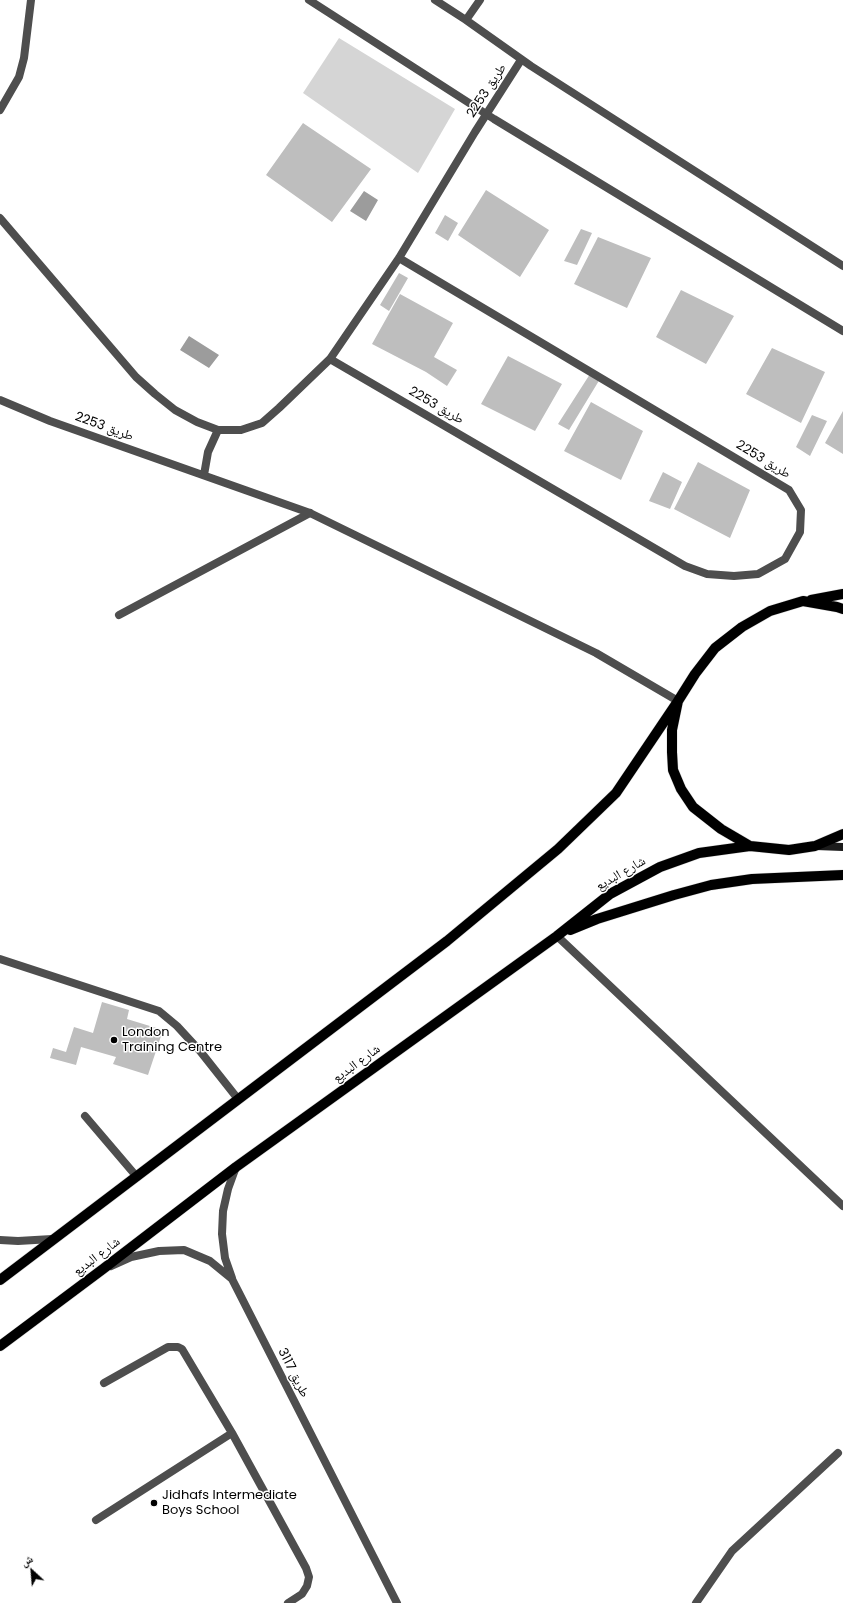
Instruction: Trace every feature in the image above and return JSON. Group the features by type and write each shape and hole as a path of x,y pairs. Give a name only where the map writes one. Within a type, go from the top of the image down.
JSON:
{"main road":[{"path":"0,1280 52,1239 137,1177 447,941 558,848 616,793 695,674 715,648 742,627 770,611 803,601 843,594"},
{"path":"803,601 843,609"},
{"path":"678,701 672,730 673,770 681,789 693,807 721,829 750,846 789,850 815,846 843,847"},
{"path":"815,846 843,834"},
{"name":"شارع البديع","path":"0,1346 236,1167 557,936 610,894 660,867 699,853 750,846"},
{"path":"557,936 597,919 674,895 711,886 752,879 843,875"}],"street":[{"path":"0,110 19,77 24,58 31,0"},
{"path":"309,0 487,114 843,331"},
{"path":"435,0 466,20 521,60 843,266"},
{"path":"466,20 480,0"},
{"name":"طريق 2253","path":"0,218 136,377 174,410 197,422 218,430 241,430 262,423 330,359 399,258 521,60"},
{"name":"طريق 2253","path":"330,359 686,566 707,574 734,576 758,574 785,559 800,532 801,510 790,490 399,258"},
{"name":"طريق 2253","path":"0,400 50,421 310,513 596,653 678,701"},
{"path":"204,475 208,452 218,430"},
{"path":"119,615 310,513"},
{"path":"557,936 843,1206"},
{"path":"0,959 159,1011 177,1026 186,1036 238,1099"},
{"path":"85,1116 137,1177"},
{"path":"232,1279 225,1258 222,1234 223,1211 228,1188 236,1167"},
{"path":"0,1240 18,1241 52,1239"},
{"name":"طريق 3117","path":"103,1269 131,1257 152,1252 184,1250 210,1261 232,1279 397,1603"},
{"path":"104,1382 164,1349 173,1346 178,1347 185,1353 232,1432 306,1568 309,1577 307,1586 302,1594 288,1603"},
{"path":"96,1520 232,1432"},
{"path":"696,1603 732,1551 838,1452"}],"shaded area":[{"path":"339,38 455,109 418,173 303,93"},
{"path":"364,191 378,200 366,221 350,211"},
{"path":"189,336 219,355 209,368 180,350"}],"building":[{"path":"303,123 371,169 332,222 266,175"},
{"path":"486,190 549,230 520,277 458,235"},
{"path":"445,215 458,223 448,241 435,233"},
{"path":"581,229 592,233 577,265 564,261"},
{"path":"598,237 651,258 627,308 574,284"},
{"path":"399,273 408,278 389,311 380,305"},
{"path":"681,290 734,316 706,364 656,337"},
{"path":"400,294 453,323 434,357 457,370 447,386 426,372 372,344"},
{"path":"772,348 825,372 801,423 746,394"},
{"path":"508,356 562,384 535,431 481,404"},
{"path":"590,374 600,379 569,430 558,424"},
{"path":"591,402 643,431 621,480 564,451"},
{"path":"843,411 843,454 825,443"},
{"path":"812,415 827,421 810,456 796,447"},
{"path":"698,462 750,490 730,538 674,509"},
{"path":"663,472 682,482 670,509 649,501"},
{"name":"London Training Centre","path":"102,1002 129,1010 127,1019 163,1030 148,1075 113,1064 116,1057 81,1047 76,1065 50,1058 53,1048 66,1052 74,1027 93,1033"}],"place":[{"name":"London Training Centre","path":"114,1040"},
{"name":"Jidhafs Intermediate Boys School","path":"154,1503"}]}
